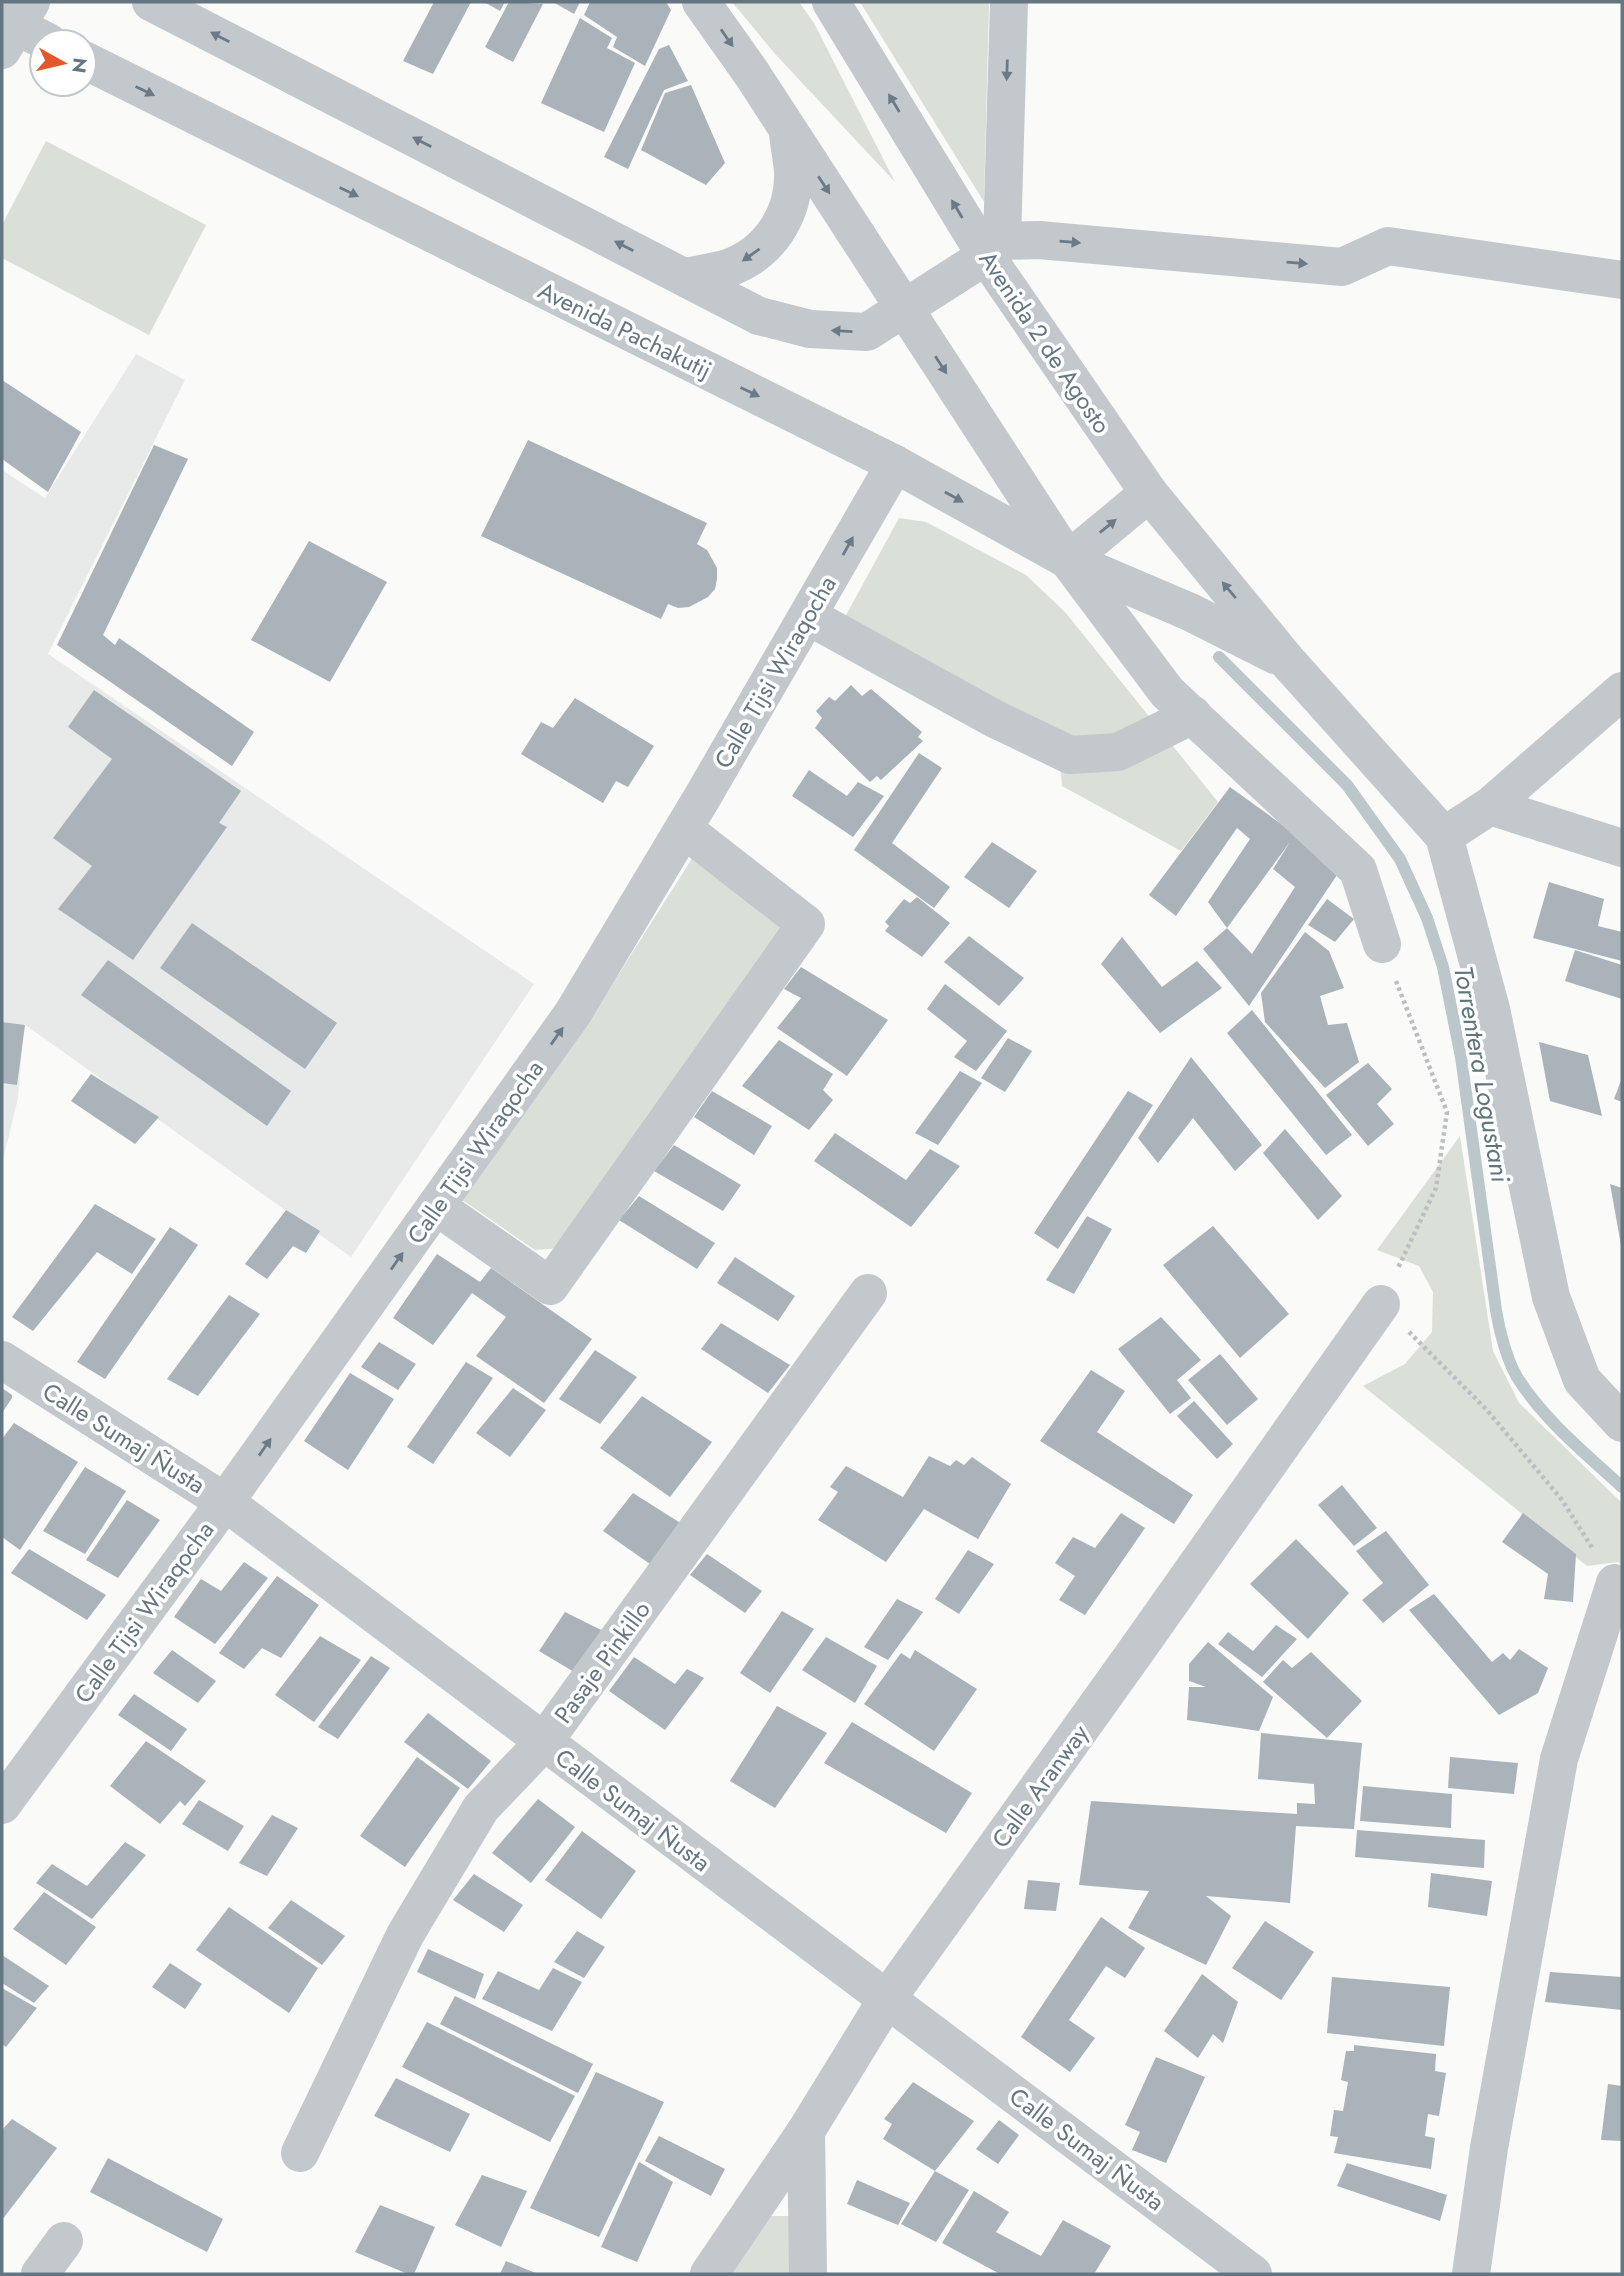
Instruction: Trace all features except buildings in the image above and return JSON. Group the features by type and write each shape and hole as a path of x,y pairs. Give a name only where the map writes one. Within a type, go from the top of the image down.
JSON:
{"street":[{"path":"151,2 759,316 810,329 867,332 994,248 1039,240 1342,267 1388,246 1622,280"},
{"path":"701,2 787,128 1068,560 1167,692 1358,870 1382,944"},
{"name":"Avenida 2 de Agosto","path":"831,2 994,248 1149,493 1288,662 1444,836 1491,1009 1551,1297 1582,1380 1622,1423"},
{"path":"994,248 1009,2"},
{"name":"Avenida Pachakutij","path":"98,67 894,464 1068,560"},
{"path":"685,277 728,268 751,257 775,235 788,210 793,173 787,128"},
{"name":"Calle Tijsi Wiraqocha","path":"2,1805 225,1502 573,1013 684,829 894,464"},
{"path":"1068,560 1149,493"},
{"name":"Avenida 2 de Agosto","path":"1068,560 1190,612 1288,662"},
{"path":"808,616 995,719 1070,755 1118,752 1193,715"},
{"path":"1444,836 1490,806 1622,691"},
{"path":"1490,806 1622,848"},
{"path":"436,1206 550,1286 806,924 684,829"},
{"name":"Pasaje Pinkillo","path":"300,2153 412,1923 481,1808 543,1743 869,1293"},
{"name":"Calle Aranway","path":"709,2274 806,2131 887,1999 1381,1304"},
{"name":"Calle Sumaj Ñusta","path":"2,1360 225,1502 1253,2274"},
{"path":"1471,2274 1489,2148 1559,1759 1615,1583"},
{"path":"806,2131 808,2274"},
{"path":"40,2274 64,2241"}],"path":[{"path":"1382,944 1447,1112 1436,1188 1381,1304 1486,1409 1562,1500 1615,1583"}],"shaded area":[{"path":"732,2 799,2 814,23 895,182 776,55"},
{"path":"860,2 989,2 984,202"},
{"path":"46,141 206,225 149,335 2,258 2,225"},
{"path":"136,354 185,380 48,654 534,984 351,1257 24,1024 18,1098 2,1164 2,470 45,498"},
{"path":"899,518 926,522 1026,575 1065,612 1218,802 1181,851 1062,786 1058,732 845,617"},
{"path":"693,857 778,918 781,936 561,1248 535,1250 461,1199 594,1013"},
{"path":"1460,1136 1493,1351 1519,1403 1622,1503 1622,1565 1618,1562 1587,1566 1363,1386 1405,1364 1432,1332 1433,1292 1419,1266 1377,1250"},
{"path":"770,2216 789,2216 795,2274 730,2274"}],"waterway":[{"name":"Torrentera Logustani","path":"1219,657 1347,785 1400,859 1427,918 1443,967 1461,1057 1496,1310 1507,1354 1517,1377 1540,1408 1622,1487"}]}
